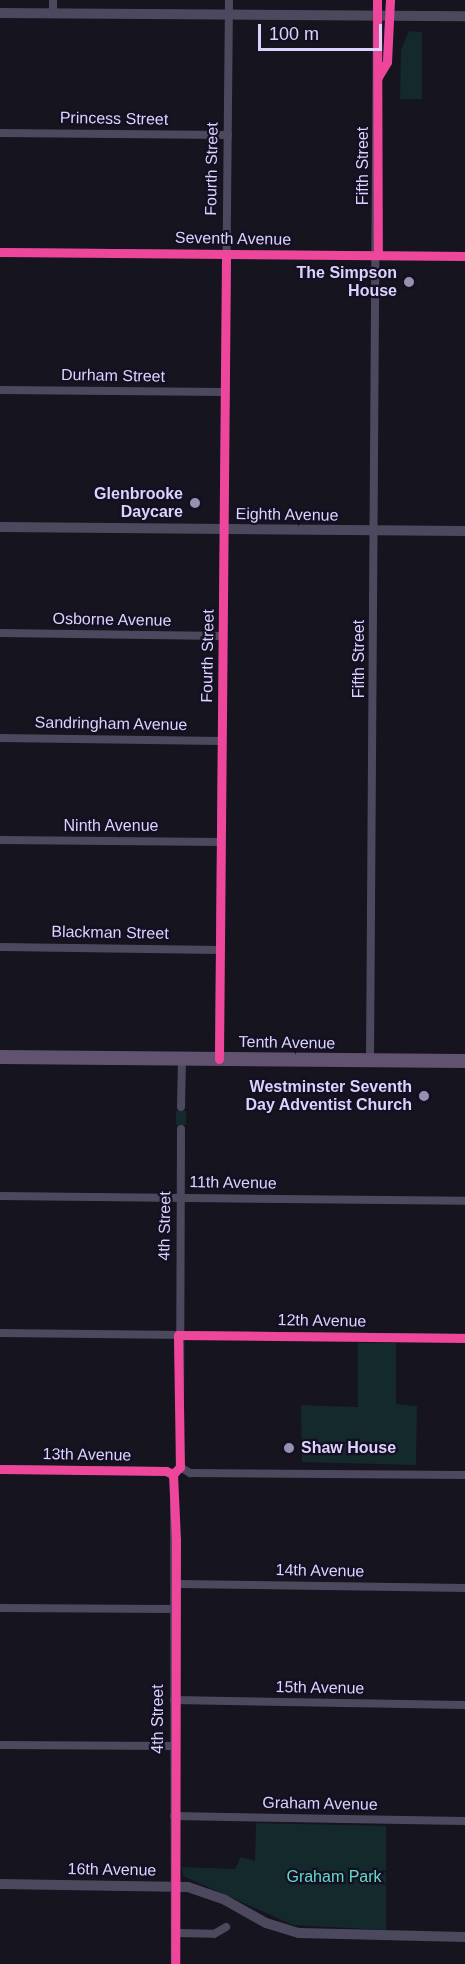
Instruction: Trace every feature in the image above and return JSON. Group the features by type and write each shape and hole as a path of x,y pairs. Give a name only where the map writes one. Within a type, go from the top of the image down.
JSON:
{"main road":[{"name":"Tenth Avenue","path":"0,1057 465,1061"}],"street":[{"path":"52,0 53,13"},
{"name":"Fourth Street","path":"219,1059 229,0"},
{"name":"Fifth Street","path":"370,1060 378,255 377,0"},
{"name":"Fifth Street","path":"378,77 387,62 390,0"},
{"path":"0,13 465,16"},
{"name":"Princess Street","path":"0,133 228,135"},
{"name":"Seventh Avenue","path":"0,252 465,256"},
{"name":"Durham Street","path":"0,390 225,392"},
{"name":"Eighth Avenue","path":"0,527 465,531"},
{"name":"Osborne Avenue","path":"0,633 223,636"},
{"name":"Sandringham Avenue","path":"0,738 222,741"},
{"name":"Ninth Avenue","path":"0,840 221,842"},
{"name":"Blackman Street","path":"0,947 220,950"},
{"path":"181,1107 182,1059"},
{"name":"4th Street","path":"181,1130 178,1335 180,1467 190,1473 465,1475"},
{"name":"11th Avenue","path":"0,1196 465,1201"},
{"name":"12th Avenue","path":"0,1333 465,1338"},
{"name":"13th Avenue","path":"0,1469 166,1471 173,1474"},
{"name":"4th Street","path":"173,1474 176,1584 175,1964"},
{"name":"14th Avenue","path":"176,1584 465,1588"},
{"path":"0,1608 175,1609"},
{"name":"15th Avenue","path":"174,1700 465,1705"},
{"path":"0,1745 174,1746"},
{"name":"Graham Avenue","path":"174,1816 465,1821"},
{"name":"16th Avenue","path":"0,1884 175,1886 216,1896 266,1923 299,1933 465,1937"},
{"path":"175,1933 214,1934 226,1927"}],"green space":[{"path":"409,31 422,32 422,99 400,99 401,50"},
{"path":"176,1111 186,1111 186,1125 176,1125"},
{"path":"358,1343 396,1343 396,1404 417,1406 416,1465 302,1462 301,1405 358,1407"},
{"name":"Graham Park","path":"256,1823 386,1826 386,1930 293,1925 183,1876 182,1867 235,1869 241,1857 255,1861"}],"cycle path":[{"path":"377,0 378,255"},
{"path":"378,77 387,62 390,0"},
{"path":"0,252 465,256"},
{"path":"219,1059 226,254"},
{"path":"173,1474 180,1467 178,1335 465,1338"},
{"path":"0,1469 166,1471 173,1474"},
{"path":"173,1474 176,1540 175,1964"}],"place":[{"name":"The Simpson House","path":"409,282"},
{"name":"Glenbrooke Daycare","path":"195,503"},
{"name":"Westminster Seventh Day Adventist Church","path":"424,1096"},
{"name":"Shaw House","path":"289,1448"}]}
